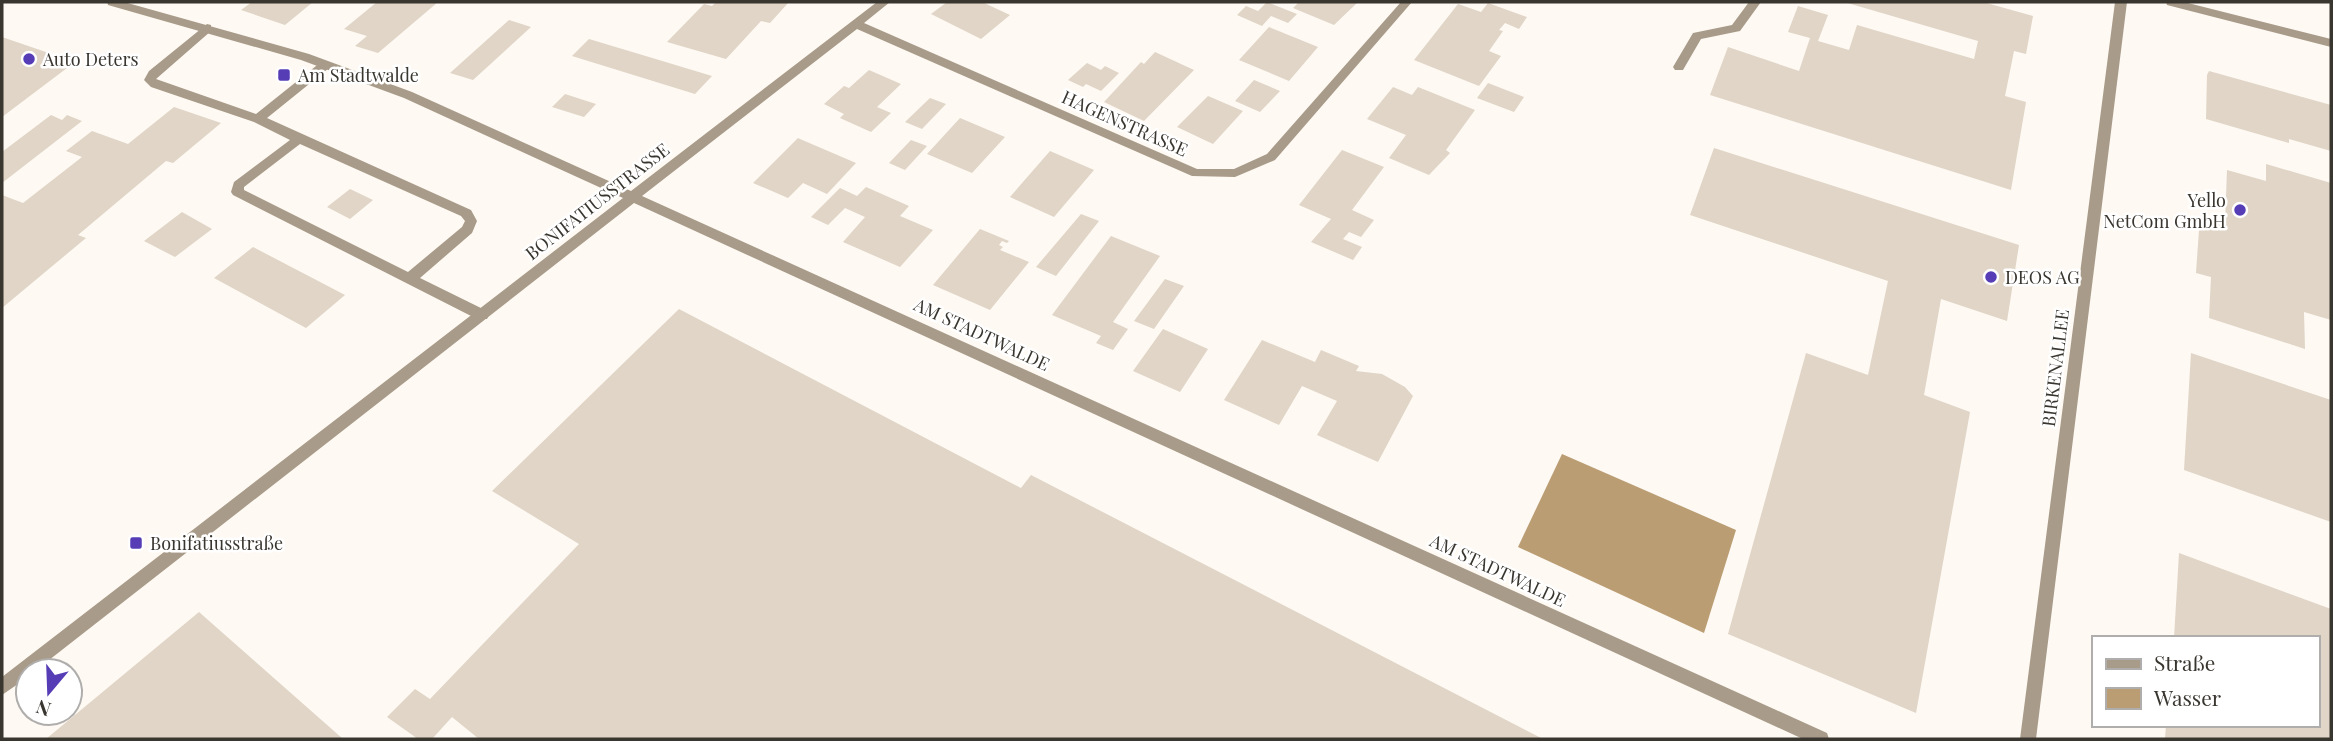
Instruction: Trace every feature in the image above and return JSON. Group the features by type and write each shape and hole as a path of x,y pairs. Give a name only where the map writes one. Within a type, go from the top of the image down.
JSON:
{"street":[{"name":"AM STADTWALDE","path":"113,2 326,65 408,95 1821,739"},
{"name":"BONIFATIUSSTRASSE","path":"2,687 884,2"},
{"name":"HAGENSTRASSE","path":"856,24 1196,173 1236,173 1271,156 1407,2"},
{"path":"1679,67 1697,36 1736,28 1755,2"},
{"name":"BIRKENALLEE","path":"2028,739 2121,2"},
{"path":"2171,2 2331,43"},
{"path":"207,28 153,74 150,80 258,119 467,213 471,221 467,230 409,279"},
{"path":"258,119 326,65"},
{"path":"299,139 238,185 237,192 482,315"}],"water":[{"path":"1562,454 1736,530 1704,633 1518,547"}],"building":[{"path":"252,2 313,2 285,25 241,10"},
{"path":"377,2 438,2 378,53 355,46 367,36 344,29"},
{"path":"716,2 789,2 770,23 761,21 726,59 667,42 704,4 712,6"},
{"path":"947,2 982,2 1010,15 981,39 931,14"},
{"path":"1267,2 1297,14 1288,23 1271,16 1262,26 1237,15 1246,6 1258,11"},
{"path":"1299,2 1358,2 1334,25 1293,8"},
{"path":"1844,2 1983,2 2033,16 2026,54 2014,51 2005,96 2026,102 2011,190 1710,95 1728,47 1799,71 1810,38 1788,32 1798,6 1828,15 1818,41 1849,50 1857,25 1974,59 1978,41"},
{"path":"1488,3 1527,17 1519,29 1505,23 1499,30 1503,31 1489,51 1501,56 1479,86 1414,60 1458,4 1481,12"},
{"path":"509,20 531,27 473,80 450,73"},
{"path":"1269,27 1318,47 1289,81 1239,60"},
{"path":"2,37 75,62 2,117"},
{"path":"589,39 712,76 695,94 572,56"},
{"path":"1155,52 1194,70 1144,121 1104,102 1141,62 1144,64"},
{"path":"1087,63 1101,70 1105,66 1119,73 1101,91 1068,80"},
{"path":"869,70 901,84 877,107 891,113 871,132 840,118 844,114 824,104 844,86 849,88"},
{"path":"2209,71 2331,105 2331,151 2289,139 2289,143 2206,119"},
{"path":"1254,80 1280,91 1260,112 1235,101"},
{"path":"1488,83 1524,97 1514,112 1477,98"},
{"path":"1393,87 1412,95 1418,87 1475,110 1446,150 1450,153 1429,175 1389,158 1406,135 1367,119"},
{"path":"565,94 596,104 584,117 552,107"},
{"path":"1208,96 1243,111 1213,144 1177,127"},
{"path":"930,98 946,104 922,129 905,122"},
{"path":"174,107 221,123 173,163 166,161 78,235 86,238 2,308 2,195 23,203 82,157 66,151 92,131 128,144"},
{"path":"51,115 62,120 67,115 82,121 2,183 2,152"},
{"path":"960,118 1005,137 972,173 927,154"},
{"path":"798,138 856,163 827,194 803,183 788,198 753,183"},
{"path":"911,140 927,146 905,170 889,163"},
{"path":"1714,148 2019,245 2007,321 1941,299 1924,395 1970,412 1916,713 1728,634 1806,353 1868,375 1888,281 1690,215"},
{"path":"1342,150 1384,167 1352,210 1374,220 1361,237 1349,232 1343,239 1362,247 1353,260 1311,242 1331,219 1299,205"},
{"path":"1050,151 1094,170 1054,217 1010,197"},
{"path":"2266,164 2331,183 2331,320 2304,312 2305,349 2209,318 2211,277 2196,273 2200,216 2225,224 2227,170 2266,181"},
{"path":"866,187 909,206 900,216 933,230 900,267 843,242 865,217 845,208 828,225 811,217 840,188 857,196"},
{"path":"350,189 373,200 350,219 327,207"},
{"path":"182,212 212,229 175,257 144,241"},
{"path":"1081,214 1099,221 1056,276 1036,267"},
{"path":"980,229 1009,241 1002,241 999,245 1003,247 1000,250 1029,262 990,310 933,285"},
{"path":"1111,236 1160,256 1113,322 1128,329 1113,350 1096,343 1101,336 1052,315"},
{"path":"253,247 345,295 306,328 214,278"},
{"path":"1165,279 1184,286 1154,329 1134,321"},
{"path":"679,309 1021,488 1031,475 1543,739 479,739 452,717 432,739 418,739 387,717 415,689 430,699 579,544 492,491"},
{"path":"1163,329 1208,349 1180,392 1133,371"},
{"path":"1262,340 1315,362 1321,350 1359,366 1356,371 1382,374 1405,387 1413,396 1378,462 1317,435 1337,401 1302,386 1279,425 1224,400"},
{"path":"2191,353 2331,400 2331,522 2184,470"},
{"path":"2179,553 2331,609 2331,739 2165,739 2166,727 2319,727 2319,636 2174,636"},
{"path":"199,612 343,739 46,739 60,727 84,727 84,707"}],"place":[{"name":"Auto Deters","path":"29,59"},
{"name":"Am Stadtwalde","path":"284,75"},
{"name":"Yello NetCom GmbH","path":"2240,210"},
{"name":"DEOS AG","path":"1991,277"},
{"name":"Bonifatiusstraße","path":"136,543"}]}
